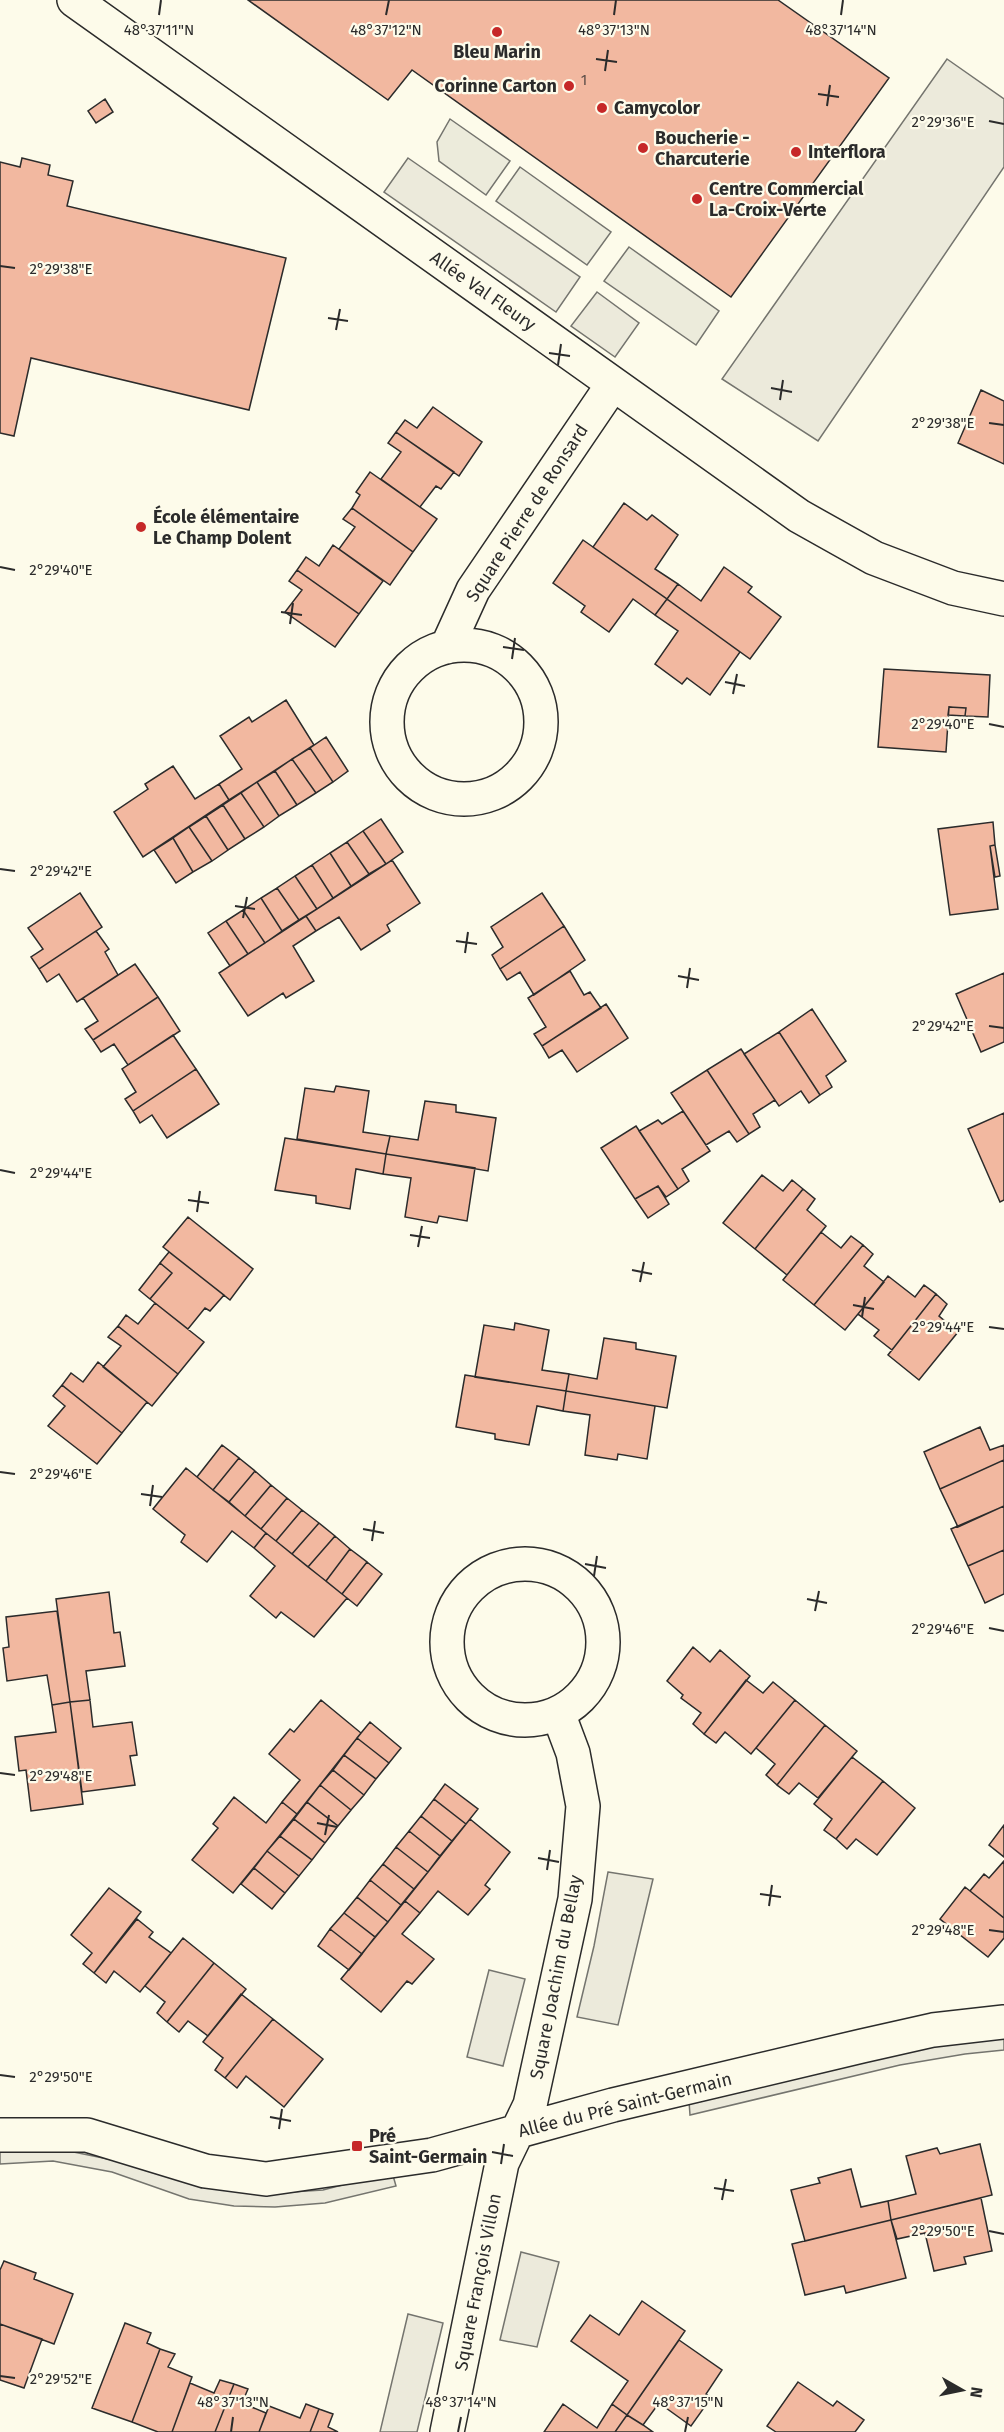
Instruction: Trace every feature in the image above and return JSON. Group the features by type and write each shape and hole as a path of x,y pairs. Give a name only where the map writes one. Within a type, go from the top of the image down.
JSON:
{"street":[{"name":"Allée Val Fleury","path":"74,0 799,516 874,558 953,588 1004,599"},
{"name":"Square Pierre de Ronsard","path":"447,647 473,590 613,384"},
{"path":"469,645 490,650 508,659 523,674 534,692 540,712 540,734 534,754 525,770 511,784 494,793 476,798 457,799 441,796 413,780 393,752 388,733 388,714 392,696 401,678 414,664 447,647 469,645"},
{"path":"526,1564 551,1568 567,1576 592,1601 602,1625 603,1651 595,1677 580,1698 558,1713 537,1719 515,1720 494,1713 475,1702 462,1687 453,1669 448,1650 448,1633 459,1600 477,1581 500,1568 526,1564"},
{"name":"Square Joachim du Bellay","path":"515,2133 530,2105 575,1899 583,1806 573,1753 558,1713"},
{"name":"Allée du Pré Saint-Germain","path":"0,2135 87,2135 205,2171 266,2180 432,2155 613,2105 882,2041 933,2030 1004,2022"},
{"name":"Square François Villon","path":"447,2432 502,2163 515,2133"}],"shaded area":[{"path":"947,59 1004,99 1004,167 818,441 722,379"},
{"path":"450,119 510,161 486,195 439,161 437,142"},
{"path":"408,158 580,277 556,312 384,192"},
{"path":"520,167 611,232 587,265 496,201"},
{"path":"629,247 719,311 696,345 604,281"},
{"path":"597,292 639,323 615,357 571,326"},
{"path":"608,1872 653,1879 618,2025 577,2017"},
{"path":"489,1970 525,1979 503,2066 467,2057"},
{"path":"1004,2037 1004,2050 900,2065 690,2115 689,2101 898,2052"},
{"path":"54,2148 275,2193 323,2190 392,2172 396,2186 325,2203 275,2207 234,2206 189,2199 112,2172 53,2161 0,2164 0,2150"},
{"path":"521,2252 559,2262 537,2347 500,2340"},
{"path":"408,2314 443,2323 417,2432 380,2432"}],"building":[{"name":"Centre Commercial La-Croix-Verte","path":"248,0 778,0 889,78 731,297 412,70 388,100"},
{"path":"105,99 113,112 96,123 88,111"},
{"path":"22,158 50,165 48,175 73,181 67,206 286,258 249,410 31,358 14,436 0,433 0,162 20,167"},
{"path":"981,390 1004,401 1004,464 958,443"},
{"path":"433,407 482,442 459,476 396,432 405,420 417,428"},
{"path":"396,432 454,472 441,489 436,486 420,507 381,479 401,452 388,443"},
{"path":"370,472 437,519 413,552 352,508 360,495 356,492"},
{"path":"624,503 647,520 652,515 678,535 655,569 678,584 667,599 593,547"},
{"path":"352,508 413,552 390,585 339,549 355,527 343,519"},
{"path":"583,540 667,599 655,615 633,599 609,632 581,612 585,606 553,583"},
{"path":"333,545 383,581 359,614 297,570 306,557 319,566"},
{"path":"724,567 752,587 748,592 781,617 750,659 667,599 678,584 701,601"},
{"path":"297,570 359,614 335,647 285,612 302,590 289,581"},
{"path":"667,599 740,652 710,695 687,678 682,684 655,664 678,631 655,615"},
{"path":"884,669 990,675 988,717 965,716 966,708 949,707 946,752 878,747"},
{"path":"286,700 314,745 229,800 219,784 242,769 220,736 249,717 252,722"},
{"path":"949,707 966,708 965,716 948,715"},
{"path":"326,737 348,771 333,782 310,748"},
{"path":"310,748 333,782 316,793 292,759"},
{"path":"292,759 316,793 297,805 275,771"},
{"path":"173,766 195,799 219,784 229,800 143,857 114,812 148,789 145,784"},
{"path":"275,771 297,805 279,816 257,782"},
{"path":"257,782 279,816 264,827 241,793"},
{"path":"241,793 264,827 245,839 223,805"},
{"path":"223,805 245,839 228,850 206,816"},
{"path":"206,816 228,850 212,861 189,827"},
{"path":"381,819 403,852 386,864 363,831"},
{"path":"993,822 995,845 990,846 998,909 950,915 938,829"},
{"path":"189,827 212,861 193,872 173,838"},
{"path":"363,831 386,864 369,874 347,842"},
{"path":"173,838 193,872 176,883 154,850"},
{"path":"347,842 369,874 351,886 330,853"},
{"path":"995,845 1000,876 995,877 990,846"},
{"path":"330,853 351,886 333,898 312,865"},
{"path":"392,860 420,903 387,925 390,931 361,950 339,917 316,931 306,916"},
{"path":"312,865 333,898 317,909 295,876"},
{"path":"295,876 317,909 299,920 277,888"},
{"path":"277,888 299,920 282,931 261,898"},
{"path":"80,893 102,927 39,969 31,957 43,949 28,928"},
{"path":"542,893 564,926 500,969 492,955 503,947 491,927"},
{"path":"261,898 282,931 265,943 243,910"},
{"path":"243,910 265,943 248,954 226,921"},
{"path":"306,916 316,931 293,946 314,981 286,998 283,993 248,1016 219,973"},
{"path":"226,921 248,954 230,966 208,933"},
{"path":"564,926 585,960 534,995 520,972 507,980 500,969"},
{"path":"96,931 109,949 105,952 118,975 77,1002 59,974 47,982 39,969"},
{"path":"135,964 158,997 93,1040 85,1029 98,1021 83,998"},
{"path":"570,971 584,995 590,992 601,1008 542,1046 534,1034 546,1027 528,998"},
{"path":"1004,973 1004,1042 981,1052 956,994"},
{"path":"158,997 180,1031 128,1065 114,1044 101,1052 93,1040"},
{"path":"606,1004 628,1038 577,1072 562,1050 549,1058 542,1046"},
{"path":"812,1009 846,1061 826,1076 832,1087 820,1095 779,1032"},
{"path":"779,1032 820,1095 809,1103 801,1091 779,1106 744,1054"},
{"path":"173,1035 196,1069 133,1111 125,1099 136,1092 122,1069"},
{"path":"741,1049 775,1100 753,1114 760,1127 749,1134 707,1070"},
{"path":"196,1069 219,1104 167,1138 152,1115 140,1123 133,1111"},
{"path":"707,1070 749,1134 737,1142 729,1131 706,1145 671,1093"},
{"path":"336,1086 369,1091 363,1132 390,1136 386,1154 297,1139 305,1088 334,1092"},
{"path":"425,1101 456,1105 456,1112 496,1118 488,1171 386,1154 390,1136 418,1140"},
{"path":"683,1111 710,1151 682,1169 689,1181 678,1189 639,1131 658,1120 662,1124"},
{"path":"1004,1113 1004,1200 1000,1202 968,1129"},
{"path":"636,1126 678,1189 666,1197 658,1186 635,1199 601,1148"},
{"path":"285,1138 386,1154 383,1174 356,1169 350,1209 316,1203 316,1196 275,1190"},
{"path":"386,1154 475,1168 467,1221 439,1216 437,1223 405,1217 411,1178 383,1174"},
{"path":"762,1175 783,1191 792,1180 803,1189 755,1249 723,1223"},
{"path":"658,1186 669,1204 648,1218 635,1199"},
{"path":"803,1189 815,1199 807,1210 826,1226 787,1275 755,1249"},
{"path":"188,1217 253,1269 230,1300 163,1247"},
{"path":"821,1232 841,1248 851,1236 863,1245 814,1305 783,1280"},
{"path":"863,1245 873,1254 864,1266 884,1282 845,1330 814,1305"},
{"path":"169,1252 224,1295 210,1311 205,1308 188,1329 150,1299 172,1273 160,1263"},
{"path":"160,1263 172,1273 150,1299 139,1290"},
{"path":"888,1276 915,1297 924,1285 936,1294 892,1350 874,1336 879,1330 858,1314"},
{"path":"936,1294 947,1304 939,1316 958,1332 919,1380 888,1355"},
{"path":"155,1303 204,1342 178,1374 118,1326 126,1315 138,1324"},
{"path":"515,1323 549,1330 542,1370 569,1374 566,1391 475,1377 484,1325 514,1330"},
{"path":"118,1326 178,1374 152,1406 103,1367 121,1346 108,1337"},
{"path":"604,1338 636,1343 636,1349 676,1356 667,1408 566,1391 569,1374 597,1379"},
{"path":"98,1362 147,1402 122,1433 62,1385 71,1373 83,1382"},
{"path":"465,1375 566,1391 563,1411 537,1406 529,1445 495,1439 495,1434 456,1427"},
{"path":"62,1385 122,1433 97,1464 48,1426 65,1406 53,1396"},
{"path":"566,1391 655,1406 647,1459 618,1454 617,1460 585,1455 590,1415 563,1411"},
{"path":"980,1427 990,1450 1004,1445 1004,1460 940,1489 924,1452"},
{"path":"222,1445 239,1458 213,1490 197,1477"},
{"path":"239,1458 255,1471 229,1502 213,1490"},
{"path":"1004,1460 1004,1506 958,1527 940,1489"},
{"path":"186,1468 266,1533 254,1548 232,1531 207,1562 181,1542 185,1535 153,1509"},
{"path":"255,1471 271,1485 245,1516 229,1502"},
{"path":"271,1485 287,1498 261,1529 245,1516"},
{"path":"287,1498 302,1510 276,1541 261,1529"},
{"path":"1004,1506 1004,1550 968,1566 951,1529"},
{"path":"302,1510 319,1523 292,1554 276,1541"},
{"path":"319,1523 335,1536 308,1567 292,1554"},
{"path":"266,1533 347,1598 314,1637 281,1612 276,1618 250,1596 275,1566 254,1548"},
{"path":"335,1536 350,1549 326,1581 308,1567"},
{"path":"350,1549 367,1562 342,1594 326,1581"},
{"path":"1004,1550 1004,1594 985,1603 968,1566"},
{"path":"367,1562 382,1574 357,1606 342,1594"},
{"path":"109,1592 114,1633 120,1632 125,1666 86,1671 90,1700 70,1702 56,1599"},
{"path":"57,1611 70,1702 52,1705 47,1675 7,1681 3,1648 9,1647 6,1617"},
{"path":"693,1647 710,1662 720,1650 750,1676 704,1734 693,1724 701,1713 681,1698 683,1695 667,1681"},
{"path":"746,1680 763,1693 773,1682 795,1700 751,1754 725,1732 716,1743 704,1734"},
{"path":"90,1700 93,1727 132,1722 137,1755 130,1756 135,1785 82,1792 70,1702"},
{"path":"321,1700 361,1733 297,1814 282,1802 300,1780 269,1754 290,1729 294,1732"},
{"path":"795,1700 825,1725 777,1785 766,1775 775,1764 756,1748"},
{"path":"70,1702 83,1804 31,1811 26,1770 19,1771 15,1737 56,1732 52,1705"},
{"path":"370,1722 401,1748 389,1763 357,1738"},
{"path":"825,1725 857,1751 818,1798 799,1783 789,1794 777,1785"},
{"path":"357,1738 389,1763 376,1779 344,1755"},
{"path":"344,1755 376,1779 364,1795 333,1770"},
{"path":"852,1757 883,1781 836,1839 824,1830 832,1819 814,1804"},
{"path":"333,1770 364,1795 351,1810 320,1785"},
{"path":"883,1781 915,1808 877,1855 856,1839 847,1849 836,1839"},
{"path":"445,1784 478,1809 466,1824 434,1799"},
{"path":"320,1785 351,1810 338,1826 307,1802"},
{"path":"234,1797 266,1823 282,1802 297,1814 233,1893 192,1860 218,1828 213,1824"},
{"path":"434,1799 466,1824 452,1841 421,1816"},
{"path":"307,1802 338,1826 325,1843 294,1819"},
{"path":"421,1816 452,1841 440,1856 409,1831"},
{"path":"294,1819 325,1843 312,1860 280,1836"},
{"path":"470,1819 510,1852 485,1885 490,1889 468,1915 438,1891 420,1913 405,1901"},
{"path":"1004,1825 1004,1857 989,1845"},
{"path":"409,1831 440,1856 428,1872 396,1847"},
{"path":"280,1836 312,1860 299,1876 267,1851"},
{"path":"396,1847 428,1872 414,1889 383,1864"},
{"path":"267,1851 299,1876 285,1893 254,1868"},
{"path":"1004,1861 1004,1918 970,1891 984,1874 989,1878"},
{"path":"383,1864 414,1889 401,1905 370,1880"},
{"path":"254,1868 285,1893 272,1909 241,1884"},
{"path":"370,1880 401,1905 388,1922 357,1897"},
{"path":"965,1887 1004,1918 1004,1938 988,1957 940,1919"},
{"path":"109,1888 141,1912 94,1973 83,1964 92,1953 71,1935"},
{"path":"357,1897 388,1922 375,1937 344,1913"},
{"path":"405,1901 420,1913 402,1934 434,1959 412,1984 407,1981 381,2012 341,1979"},
{"path":"344,1913 375,1937 362,1954 330,1929"},
{"path":"137,1919 153,1932 149,1937 171,1953 140,1992 114,1971 106,1983 94,1973"},
{"path":"330,1929 362,1954 349,1970 318,1946"},
{"path":"183,1938 214,1963 167,2022 157,2013 165,2002 145,1986"},
{"path":"214,1963 246,1989 208,2036 188,2021 179,2032 167,2022"},
{"path":"241,1994 273,2019 225,2078 215,2070 223,2058 203,2042"},
{"path":"273,2019 323,2059 284,2107 246,2076 237,2088 225,2078"},
{"path":"980,2144 992,2195 891,2220 888,2201 916,2194 906,2156 937,2148 940,2154"},
{"path":"851,2169 861,2207 888,2201 891,2220 805,2241 791,2190 820,2183 818,2178"},
{"path":"981,2198 992,2251 964,2257 966,2264 934,2271 925,2233 897,2239 891,2220"},
{"path":"891,2220 906,2278 846,2293 844,2286 805,2295 792,2244"},
{"path":"4,2261 36,2273 34,2279 73,2294 54,2344 0,2324 0,2270"},
{"path":"642,2301 685,2331 627,2415 612,2404 628,2381 571,2341 590,2315 619,2335"},
{"path":"125,2323 151,2333 147,2343 160,2349 132,2422 92,2408"},
{"path":"0,2324 42,2339 24,2388 0,2380"},
{"path":"679,2340 722,2370 706,2394 711,2398 691,2426 659,2403 643,2425 627,2415"},
{"path":"160,2349 175,2354 168,2367 192,2377 172,2432 158,2432 132,2422"},
{"path":"220,2380 234,2384 215,2432 172,2432 190,2383 214,2393"},
{"path":"798,2382 833,2406 837,2401 864,2420 855,2432 776,2432 767,2426"},
{"path":"234,2384 248,2389 242,2403 266,2413 259,2432 215,2432"},
{"path":"306,2404 319,2409 310,2432 259,2432 269,2406 300,2418"},
{"path":"563,2404 597,2428 612,2404 627,2415 615,2432 544,2432"},
{"path":"319,2409 333,2414 328,2427 338,2432 310,2432"},
{"path":"627,2415 643,2425 653,2432 615,2432"}],"place":[{"name":"Bleu Marin","path":"497,32"},
{"name":"Corinne Carton","path":"569,86"},
{"name":"Camycolor","path":"602,108"},
{"name":"Boucherie - Charcuterie","path":"643,148"},
{"name":"Interflora","path":"796,152"},
{"name":"Centre Commercial La-Croix-Verte","path":"697,199"},
{"name":"École élémentaire Le Champ Dolent","path":"141,527"},
{"name":"Pré Saint-Germain","path":"357,2146"}]}
